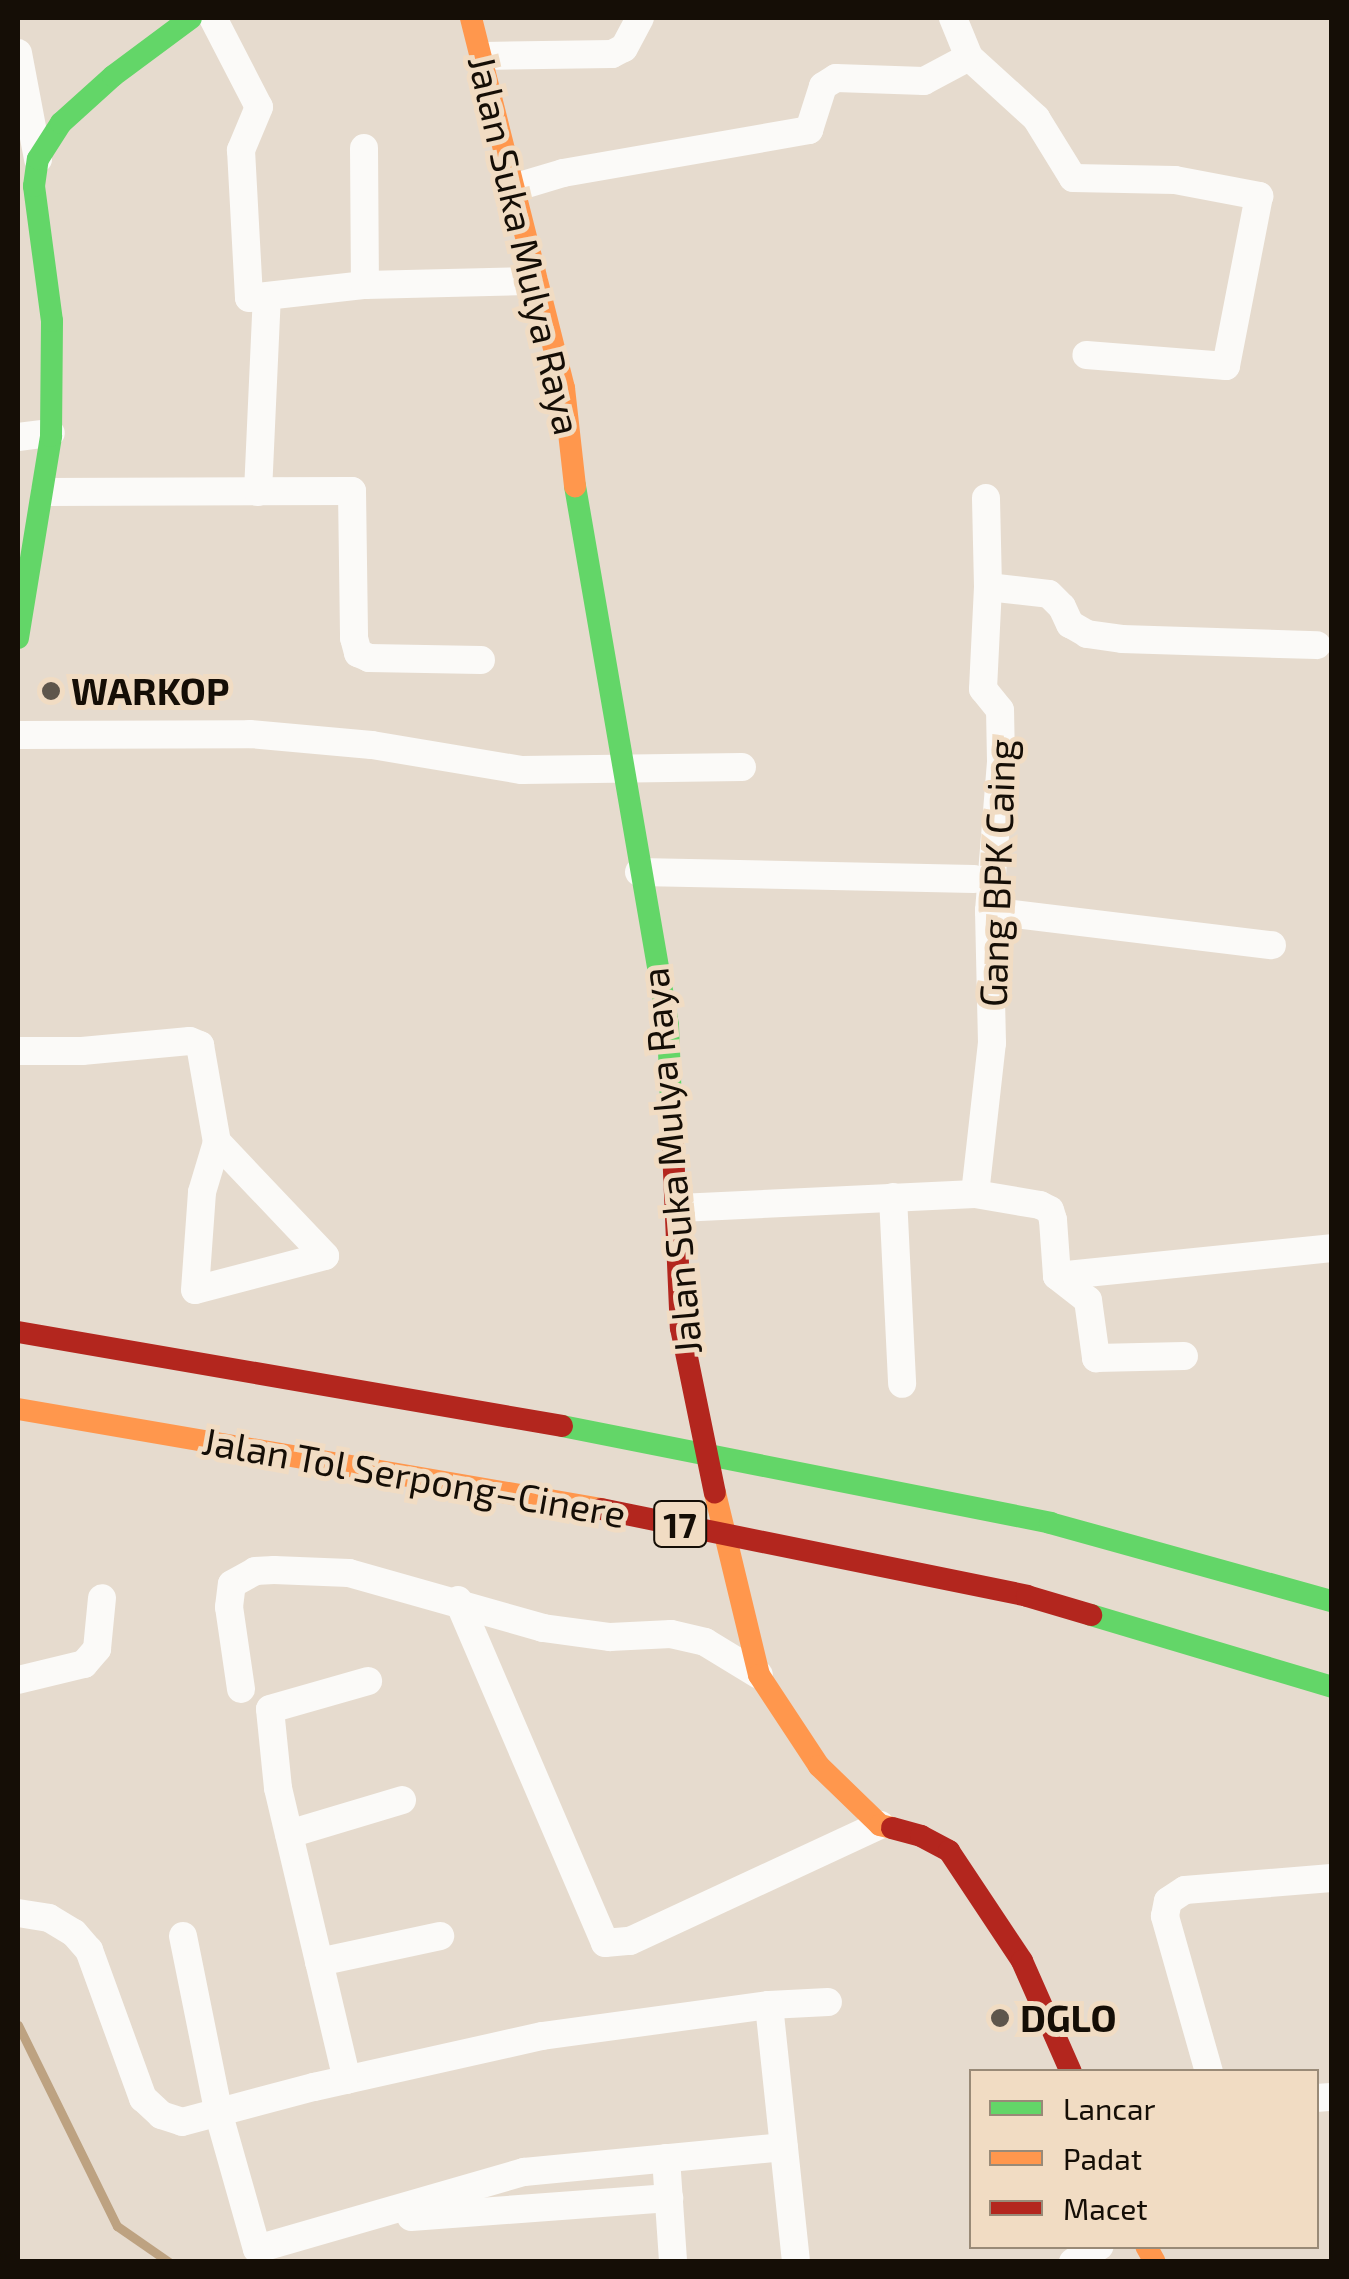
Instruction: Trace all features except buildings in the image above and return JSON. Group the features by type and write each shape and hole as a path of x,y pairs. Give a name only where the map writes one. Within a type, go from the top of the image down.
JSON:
{"main road":[{"path":"18,638 45,492 50,434 52,321 30,177 61,123 113,76 191,18"},
{"name":"Jalan Suka Mulya Raya","path":"471,18 484,56 534,281 564,388 582,546 668,1025 681,1328 689,1382 759,1675 818,1766 880,1824 935,1842 959,1864 1022,1961 1070,2069"},
{"name":"Jalan Tol Serpong–Cinere","path":"18,1332 722,1456 1050,1523 1332,1602"},
{"name":"Jalan Tol Serpong–Cinere","path":"18,1409 636,1515 1027,1596 1332,1687"}],"street":[{"path":"213,18 260,107 242,150 249,298 365,286 534,281"},
{"path":"484,56 612,54 624,48 640,18"},
{"path":"953,18 970,57 1036,118 1073,178 1175,180 1258,196 1260,209 1226,366 1213,368 1086,355"},
{"path":"18,53 30,177"},
{"path":"513,188 563,173 809,130 823,86 836,78 924,82 970,57"},
{"path":"364,148 365,286"},
{"path":"258,492 267,297"},
{"path":"18,437 50,434"},
{"path":"45,492 352,491 354,638 358,653 369,658 480,660"},
{"name":"Gang BPK Caing","path":"975,1194 992,1043 989,911 1001,717 983,689 988,587 986,498"},
{"path":"988,587 1049,594 1062,607 1070,624 1087,634 1122,640 1318,645"},
{"path":"18,734 250,734 372,746 503,769 742,766"},
{"path":"640,872 974,879"},
{"path":"989,911 1272,945"},
{"path":"18,1051 196,1043 204,1049 217,1142 202,1192 195,1290 325,1256 217,1142"},
{"path":"678,1208 975,1194 1050,1210 1057,1276 1088,1300 1094,1352 1100,1360 1184,1356"},
{"path":"893,1197 902,1384"},
{"path":"1057,1276 1332,1248"},
{"path":"240,1689 229,1607 232,1584 239,1577 274,1570 349,1574 458,1600 543,1628 610,1638 672,1634 705,1642 759,1675"},
{"path":"18,1680 84,1664 97,1649 102,1598"},
{"path":"458,1600 604,1943 630,1940 880,1824"},
{"path":"347,2080 278,1788 270,1709 368,1681"},
{"path":"289,1834 402,1800"},
{"path":"1207,2069 1165,1916 1168,1901 1186,1890 1332,1878"},
{"path":"18,1913 48,1918 74,1932 89,1950 144,2098 161,2115 182,2122 542,2036 768,2005 828,2002"},
{"path":"183,1936 219,2115 256,2249 524,2172 784,2147"},
{"path":"319,1962 440,1936"},
{"path":"768,2005 796,2260"},
{"path":"666,2158 673,2262"},
{"path":"353,2221 669,2198"},
{"path":"1073,2262 1095,2249"}],"waterway":[{"path":"18,2025 117,2226 169,2262"}],"traffic: fast":[{"path":"18,638 51,436 52,321 34,186 38,159 61,123 113,76 191,18"},
{"path":"575,486 668,1025 671,1103"},
{"path":"562,1426 1050,1523 1332,1601"},
{"path":"1091,1615 1332,1687"}],"traffic: slow":[{"path":"471,18 564,388 575,486"},
{"path":"18,1409 601,1509"},
{"path":"715,1493 759,1675 819,1766 880,1825 892,1828"},
{"path":"1148,2249 1155,2262"}],"traffic: jam":[{"path":"671,1103 681,1328 715,1493"},
{"path":"18,1332 562,1426"},
{"path":"601,1509 1027,1596 1091,1615"},
{"path":"892,1828 921,1836 949,1851 1022,1961 1070,2069"}],"place":[{"name":"WARKOP","path":"51,691"},
{"name":"DGLO","path":"1000,2018"}]}
